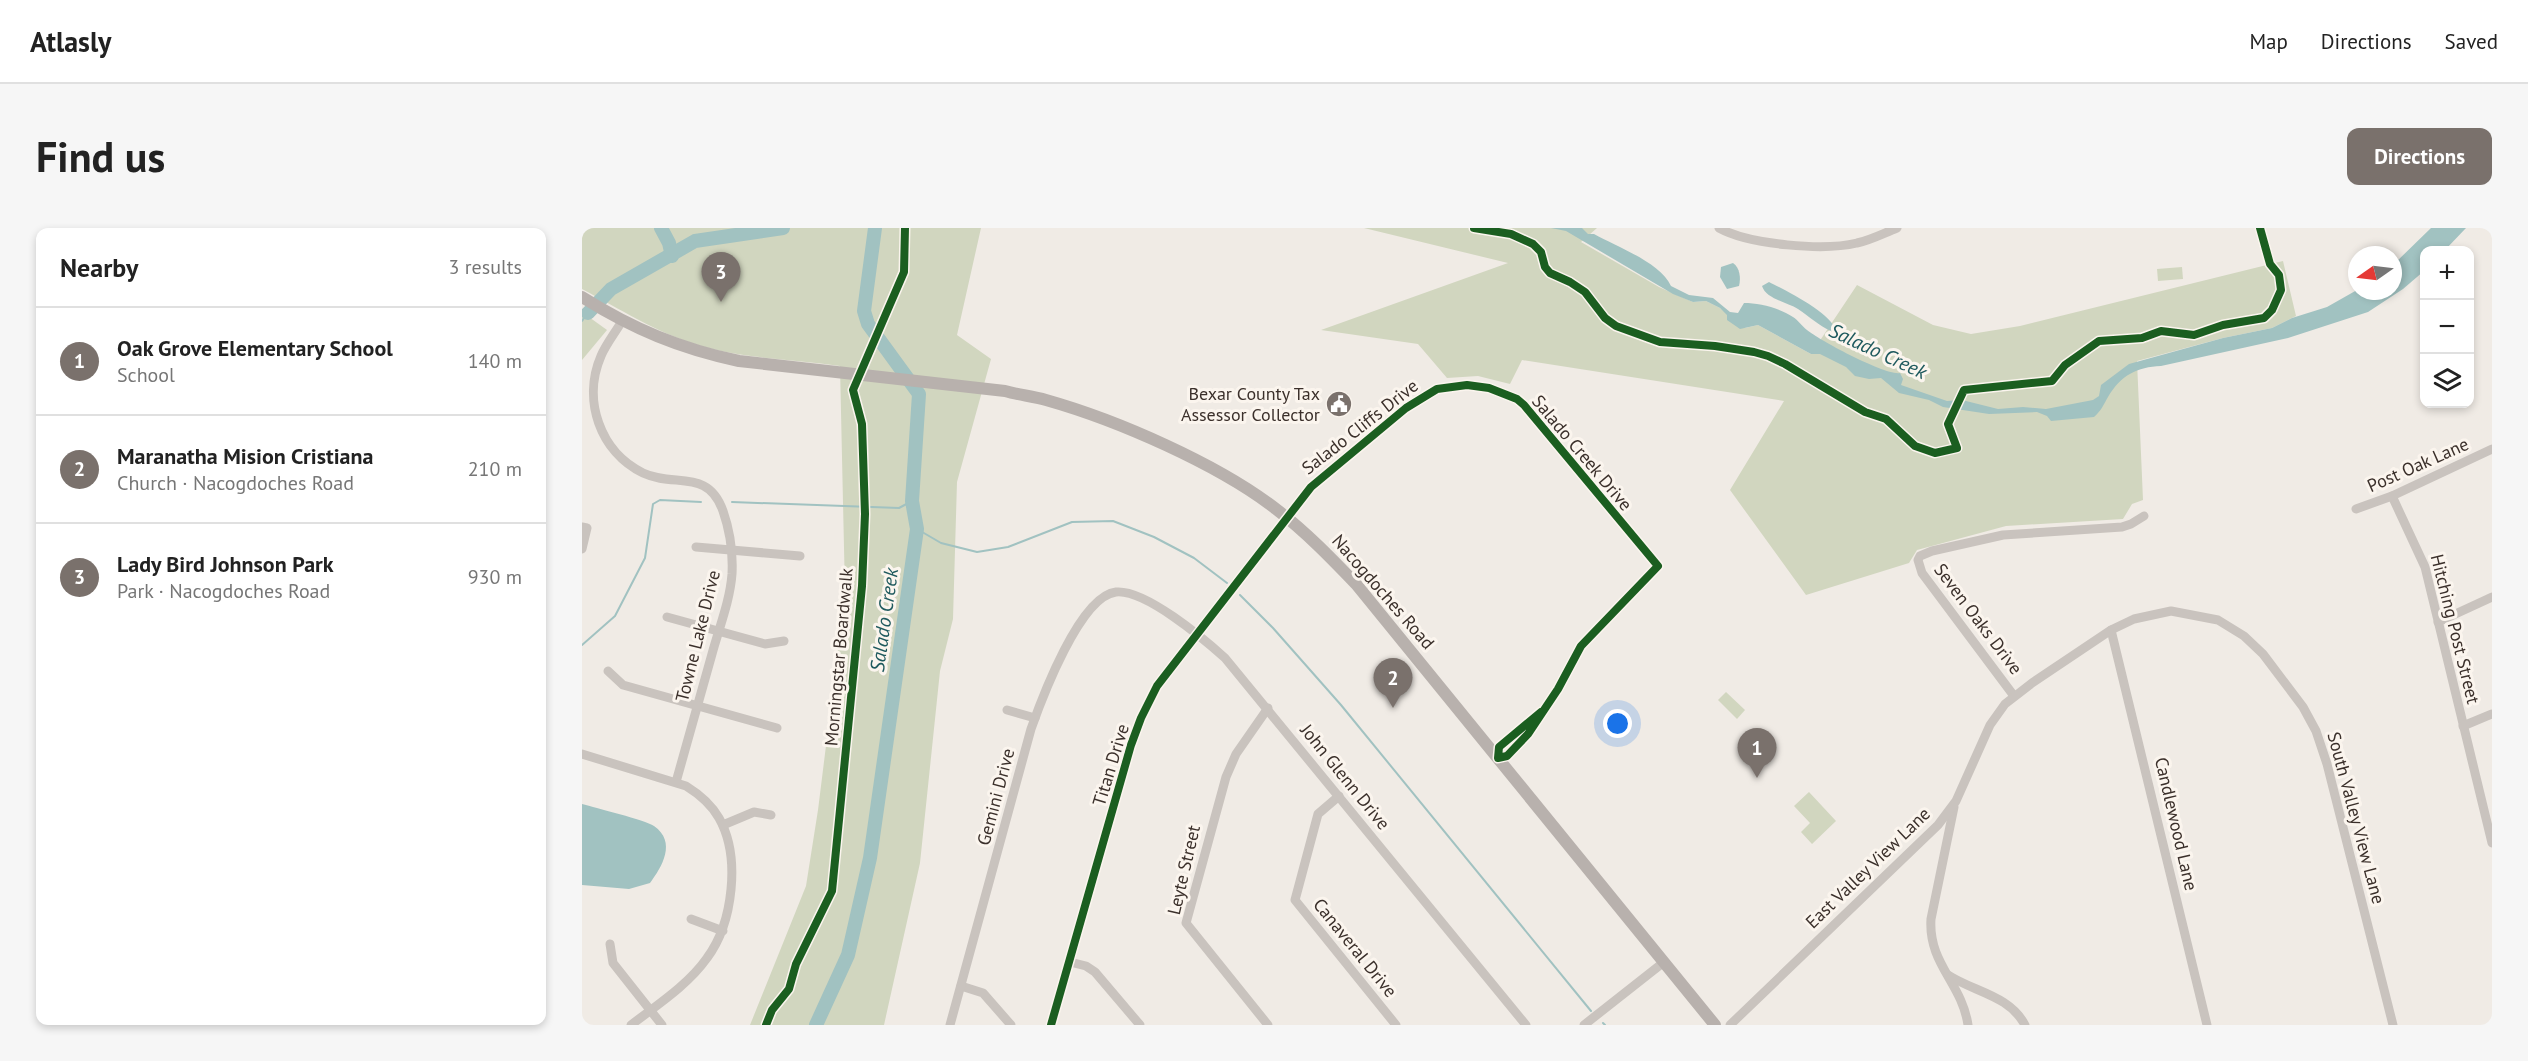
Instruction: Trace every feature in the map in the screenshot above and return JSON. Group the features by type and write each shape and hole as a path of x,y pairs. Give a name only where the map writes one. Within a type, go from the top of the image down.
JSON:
{"main road":[{"name":"Nacogdoches Road","path":"582,297 617,318 703,354 740,361 979,388 1047,400 1112,423 1215,471 1266,501 1329,555 1356,584 1715,1025"}],"street":[{"path":"1719,228 1772,243 1837,245 1857,243 1897,228"},
{"path":"582,395 593,394 600,356 617,318"},
{"name":"Salado Cliffs Drive","path":"1286,517 1320,479 1418,399 1437,389 1467,385"},
{"name":"Salado Creek Drive","path":"1467,385 1489,388 1517,399 1524,405 1658,566 1581,646 1558,689 1528,734 1508,755 1498,758"},
{"name":"Towne Lake Drive","path":"593,394 593,406 600,428 607,441 623,460 651,476 700,483 716,495 724,514 731,550 730,587 676,782"},
{"name":"Post Oak Lane","path":"2356,509 2392,496 2492,449"},
{"name":"Hitching Post Street","path":"2392,496 2421,556 2492,843"},
{"name":"Seven Oaks Drive","path":"2014,696 1922,573 1918,560 1924,553 2003,535 2122,527 2144,516"},
{"name":"Titan Drive","path":"1052,1025 1136,729 1157,686 1286,517"},
{"path":"582,549 585,528"},
{"path":"696,547 800,556"},
{"name":"John Glenn Drive","path":"1108,594 1125,592 1139,597 1196,633 1226,658 1526,1025"},
{"name":"Gemini Drive","path":"950,1025 1035,718 1051,677 1071,639 1095,603 1108,594"},
{"path":"2438,622 2492,597"},
{"name":"East Valley View Lane","path":"1730,1025 1930,834 1956,801 1990,725 2014,696 2111,630 2134,619 2159,612 2186,612 2218,620"},
{"path":"667,617 765,644 784,641"},
{"name":"South Valley View Lane","path":"2218,620 2244,636 2263,654 2303,707 2316,730 2327,764 2393,1025"},
{"name":"Candlewood Lane","path":"2111,630 2207,1025"},
{"path":"608,671 623,685 777,728"},
{"name":"Leyte Street","path":"1268,708 1236,754 1226,777 1186,924 1268,1025"},
{"path":"1007,710 1035,718"},
{"path":"2463,726 2492,714"},
{"path":"582,754 676,782 694,790 707,802 723,825 730,856 730,901 723,931 713,950 698,970 631,1025"},
{"name":"Canaveral Drive","path":"1339,796 1318,814 1295,900 1396,1025"},
{"path":"1956,801 1930,926 1934,949 1961,1000 1968,1025"},
{"path":"723,825 754,812 771,815"},
{"path":"691,919 723,931"},
{"path":"610,944 613,963 662,1025"},
{"path":"1584,1025 1664,962"},
{"path":"1070,963 1086,966 1095,972 1140,1025"},
{"path":"1946,973 1962,984 1999,999 2009,1006 2024,1024"},
{"path":"961,986 983,993 1011,1025"}],"green space":[{"path":"582,228 981,228 957,335 991,359 957,482 953,619 940,671 920,863 884,1025 750,1025 806,886 818,810 845,593 840,366 715,350 683,340 639,320 582,289"},
{"path":"1364,228 1597,228 1581,242 1659,287 1693,302 1706,301 1720,308 1745,328 1758,325 1811,354 1857,285 1933,325 1971,334 2020,326 2283,261 2296,316 2272,328 2223,338 2137,361 2143,500 2132,504 2123,519 2006,526 1917,550 1909,563 1806,595 1730,490 1784,401 1522,360 1510,384 1478,376 1447,378 1418,344 1321,330 1508,263"},
{"path":"2182,267 2183,279 2158,281 2157,269"},
{"path":"582,312 607,330 582,360"},
{"path":"1726,692 1745,710 1737,719 1718,700"},
{"path":"1809,792 1836,821 1812,844 1801,832 1810,823 1794,806"}],"water":[{"path":"1551,228 1582,228 1588,234 1594,234 1648,262 1665,277 1671,286 1689,295 1713,298 1730,312 1738,313 1744,303 1763,305 1782,311 1795,318 1814,335 1838,349 1881,369 1900,373 1903,379 1901,385 1947,401 1962,400 1998,409 2023,407 2046,409 2093,400 2099,396 2101,385 2129,364 2223,338 2272,328 2292,318 2327,307 2348,295 2348,300 2386,300 2368,312 2288,338 2137,370 2118,383 2094,417 2051,421 2047,416 2037,412 1989,414 1943,407 1929,400 1899,393 1881,378 1869,379 1855,376 1846,367 1820,354 1811,354 1758,325 1740,329 1727,320 1727,315 1720,308 1706,301 1693,302 1673,294 1566,231"},
{"path":"2431,228 2466,228 2449,246 2420,246 2420,274 2403,289 2402,256"},
{"path":"1733,263 1739,273 1739,286 1727,289 1720,277 1721,267"},
{"path":"1769,282 1817,310 1826,317 1835,330 1826,329 1798,309 1768,294 1762,286"},
{"path":"582,804 641,821 654,826 661,832 665,839 665,854 659,870 650,883 629,889 582,885"}],"waterway":[{"path":"661,228 669,243 672,256"},
{"path":"588,313 611,289 695,241 783,228"},
{"name":"Salado Creek","path":"816,1025 848,955 870,858 917,529 912,501 919,394 868,324 864,311 875,228"},
{"path":"582,321 588,313"},
{"path":"582,645 615,616 645,558 653,504 660,500 701,502"},
{"path":"732,502 899,508 912,501"},
{"path":"917,529 941,543 977,552 1008,547 1072,522 1113,521 1154,537 1194,558 1227,583"},
{"path":"1240,595 1273,628 1341,705 1591,1011"}],"cycle path":[{"name":"Morningstar Boardwalk","path":"766,1025 772,1010 789,989 796,964 832,891 862,586 865,514 862,424 853,390 904,272 905,228"},
{"path":"1474,228 1511,234 1533,244 1541,252 1545,267 1550,273 1585,292 1605,318 1616,326 1660,342 1715,346 1768,356 1865,412 1886,419 1915,446 1935,453 1957,448 1948,424 1964,390 2052,381 2065,365 2099,341 2142,338 2161,331 2194,335 2223,325 2264,318 2272,310 2281,290 2279,275 2270,264 2260,228"},
{"path":"1051,1025 1131,745 1157,686 1311,487 1406,408 1437,389 1467,385 1489,388 1517,399 1658,566 1581,646 1558,689 1528,734 1507,756 1498,758 1499,747 1541,712"}],"place":[{"name":"Lady Bird Johnson Park","path":"721,302"},
{"name":"Bexar County Tax Assessor Collector","path":"1339,404"},
{"name":"Maranatha Mision Cristiana","path":"1393,708"},
{"name":"Oak Grove Elementary School","path":"1757,778"}]}
